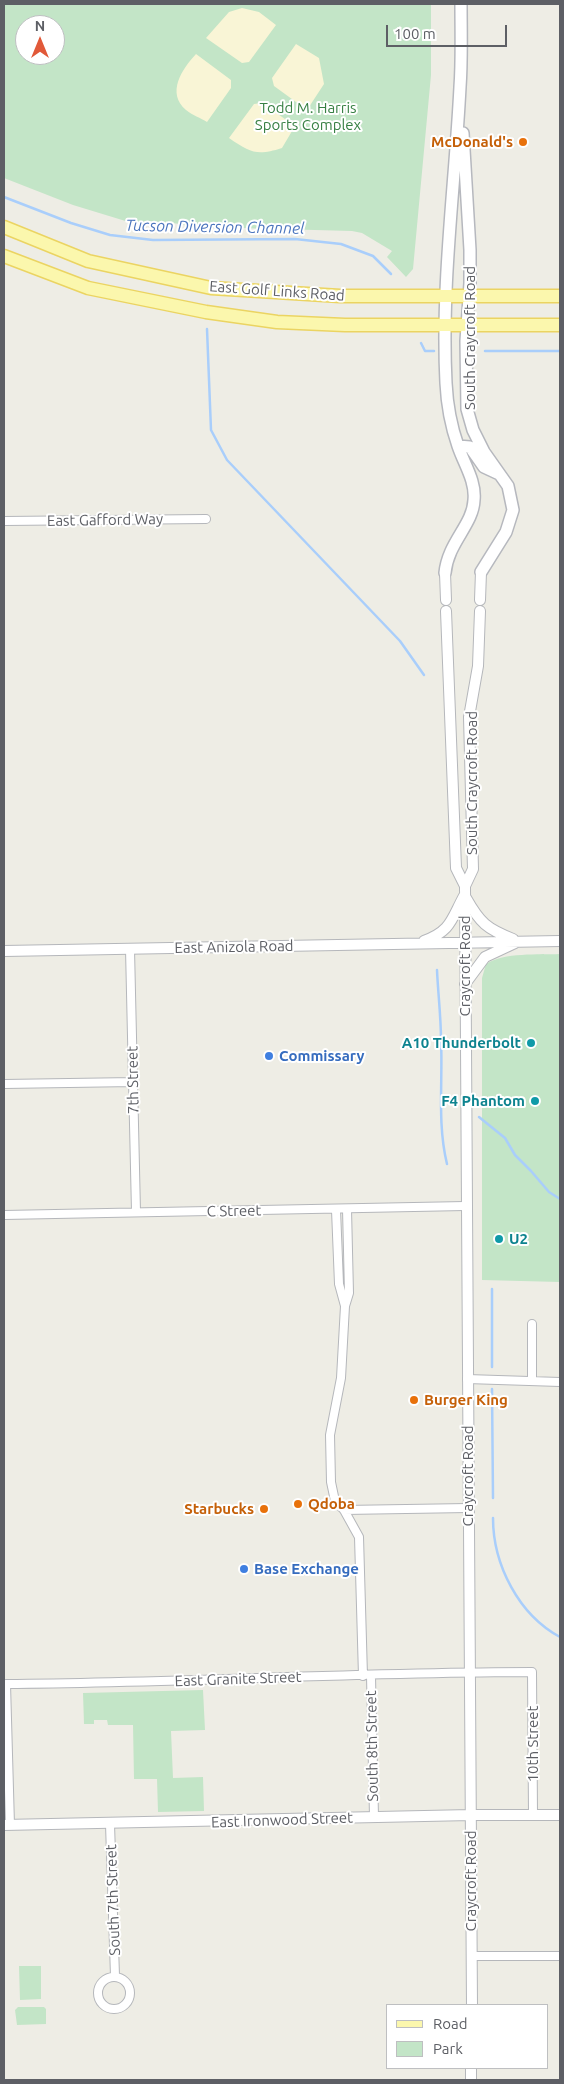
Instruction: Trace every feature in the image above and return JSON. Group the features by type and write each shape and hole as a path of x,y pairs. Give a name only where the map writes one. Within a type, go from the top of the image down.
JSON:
{"main road":[{"name":"South Craycroft Road","path":"445,573 446,560 450,550 470,515 474,502 473,485 458,446 450,417 446,385 446,296 460,86 461,4"},
{"name":"South Craycroft Road","path":"460,86 470,250 467,409 473,430 484,452 508,486 512,499 511,518 506,532 481,572"},
{"name":"East Golf Links Road","path":"4,228 88,261 211,288 340,296 560,296"},
{"name":"East Golf Links Road","path":"4,256 88,288 206,312 296,323 345,325 560,324"},
{"path":"458,446 470,447 484,467 501,476"}],"street":[{"name":"East Gafford Way","path":"4,521 206,519"},
{"name":"South Craycroft Road","path":"480,600 481,572"},
{"name":"South Craycroft Road","path":"445,573 446,600"},
{"name":"South Craycroft Road","path":"446,611 456,868 465,890"},
{"name":"South Craycroft Road","path":"465,890 473,869 469,717 478,666 480,611"},
{"path":"465,890 479,919 491,931 519,942"},
{"path":"416,943 439,935 446,929 465,890"},
{"name":"Craycroft Road","path":"465,890 465,1206 471,1673 472,2004"},
{"name":"East Anizola Road","path":"4,951 560,941"},
{"path":"465,984 485,957 519,942"},
{"name":"7th Street","path":"130,948 136,1212"},
{"path":"4,1084 134,1082"},
{"name":"C Street","path":"4,1215 465,1206"},
{"path":"345,1306 349,1293 347,1209"},
{"path":"336,1210 339,1284 345,1306"},
{"name":"South 8th Street","path":"345,1306 341,1378 330,1434 331,1488 336,1501 344,1510 359,1536 374,1817"},
{"path":"532,1324 532,1381"},
{"path":"467,1379 560,1382"},
{"path":"344,1510 468,1508"},
{"name":"East Granite Street","path":"7,1825 6,1684 140,1683 532,1672"},
{"name":"10th Street","path":"532,1672 533,1815"},
{"name":"East Ironwood Street","path":"7,1825 471,1815 560,1815"},
{"name":"South 7th Street","path":"110,1824 115,1976"},
{"path":"472,1956 560,1956"},
{"name":"South 7th Street","path":"115,1976 125,1980 131,1990 131,1996 125,2006 114,2009 101,2002 98,1992 105,1979 115,1976"}],"green space":[{"name":"Todd M. Harris Sports Complex","path":"4,4 431,4 431,75 413,269 406,277 387,257 392,251 362,233 352,231 203,227 172,223 132,223 73,205 4,178"},
{"path":"560,954 560,1282 482,1280 482,978 486,964 493,960 522,955"},
{"path":"203,1690 205,1730 171,1731 173,1778 203,1777 204,1811 158,1812 157,1779 134,1779 133,1725 108,1725 107,1720 94,1720 94,1724 84,1724 83,1693"},
{"path":"19,1966 41,1966 41,1999 20,2000"},
{"path":"18,2007 44,2007 46,2009 46,2024 17,2025 15,2010"}],"sand":[{"path":"242,8 259,12 276,25 249,62 242,63 206,38 229,12"},
{"path":"296,44 319,58 324,84 307,110 274,86 272,78"},
{"path":"196,54 231,80 231,88 207,122 186,110 177,96 178,81 181,74"},
{"path":"262,103 295,126 282,148 266,152 254,152 229,138 254,104"}],"waterway":[{"name":"Tucson Diversion Channel","path":"4,197 71,223 110,235 153,240 295,239 341,244 373,256 391,274"},
{"path":"207,329 211,430 227,460 400,641 424,675"},
{"path":"421,343 425,351 434,351"},
{"path":"485,351 560,351"},
{"path":"437,970 441,1031 441,1118 447,1164"},
{"path":"479,1117 505,1138 515,1155 549,1192 560,1199"},
{"path":"492,1289 492,1367"},
{"path":"492,1389 493,1498"},
{"path":"493,1518 494,1536 498,1553 503,1571 511,1587 532,1616 560,1637"}],"place":[{"name":"McDonald's","path":"523,142"},
{"name":"A10 Thunderbolt","path":"531,1043"},
{"name":"Commissary","path":"269,1056"},
{"name":"F4 Phantom","path":"535,1101"},
{"name":"U2","path":"499,1239"},
{"name":"Burger King","path":"414,1400"},
{"name":"Qdoba","path":"298,1504"},
{"name":"Starbucks","path":"264,1509"},
{"name":"Base Exchange","path":"244,1569"}]}
